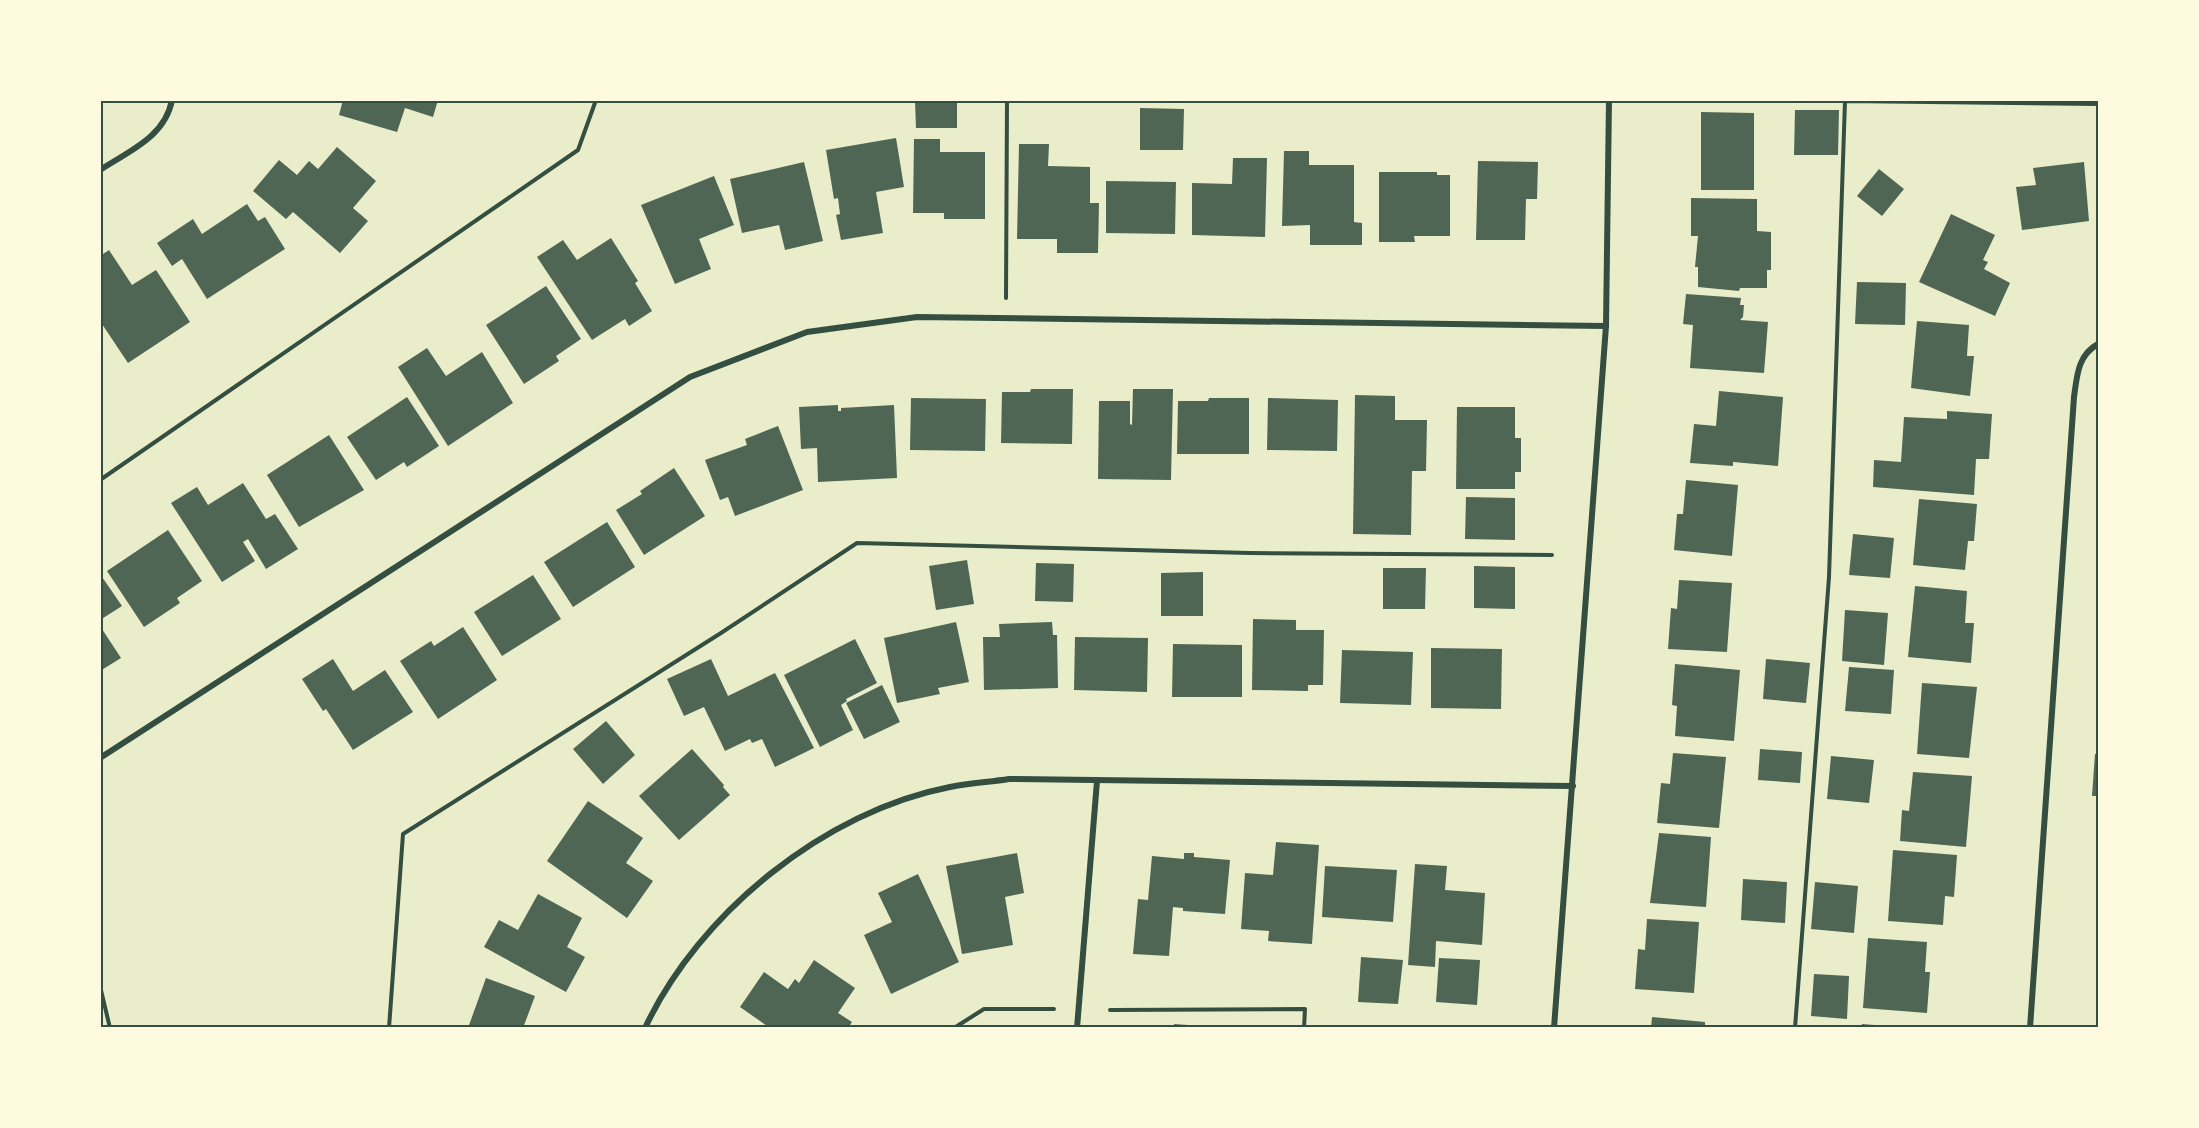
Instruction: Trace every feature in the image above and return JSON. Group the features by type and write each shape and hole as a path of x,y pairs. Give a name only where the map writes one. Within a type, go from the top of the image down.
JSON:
{"street":[{"path":"100,170 157,132 165,123 172,100"},
{"path":"1554,1028 1606,326 1609,100"},
{"path":"100,758 690,377 738,356 807,332 917,317 1606,326"},
{"path":"2030,1028 2074,397 2078,366 2088,349 2098,344"},
{"path":"645,1028 654,1008 690,954 737,901 819,839 886,806 949,787 1009,779 1573,786"},
{"path":"1077,1028 1097,781"}],"path":[{"path":"100,480 578,150 596,100"},
{"path":"1006,318 1007,100"},
{"path":"1821,100 2098,104"},
{"path":"1795,1028 1828,577 1845,101"},
{"path":"389,1028 403,834 857,543 1250,553 1552,555"},
{"path":"100,986 110,1028"},
{"path":"954,1028 984,1009 1054,1009"},
{"path":"1110,1010 1305,1009 1304,1028"}],"building":[{"path":"343,100 438,100 433,117 405,108 397,132 339,115"},
{"path":"915,101 957,101 957,128 916,128"},
{"path":"1140,108 1184,109 1183,150 1140,150"},
{"path":"1795,110 1839,110 1838,155 1794,155"},
{"path":"1701,112 1754,113 1754,190 1701,190"},
{"path":"896,138 904,187 876,192 883,233 841,240 836,215 840,214 838,198 834,199 826,150"},
{"path":"914,139 940,139 940,152 985,152 985,219 944,219 944,213 913,213"},
{"path":"1019,144 1049,144 1048,166 1090,167 1090,203 1099,203 1098,253 1057,253 1057,239 1017,239"},
{"path":"337,147 376,181 353,208 368,221 340,253 293,212 286,219 253,191 279,160 297,175 309,161 318,169"},
{"path":"1284,151 1309,151 1309,165 1354,165 1354,222 1362,223 1362,245 1310,245 1310,225 1282,226"},
{"path":"1233,158 1267,158 1265,237 1192,235 1192,183 1232,184"},
{"path":"1478,161 1538,162 1537,199 1526,199 1525,240 1476,240"},
{"path":"804,162 823,241 785,250 779,225 742,233 730,179"},
{"path":"2084,162 2089,221 2022,230 2016,187 2036,185 2033,168"},
{"path":"1879,169 1904,189 1882,216 1857,196"},
{"path":"1379,172 1437,172 1437,175 1450,175 1450,236 1414,236 1415,242 1379,242"},
{"path":"714,176 734,225 699,239 711,269 675,284 641,205"},
{"path":"1106,181 1176,182 1175,234 1106,233"},
{"path":"1691,198 1757,199 1757,231 1771,232 1771,270 1767,270 1767,288 1740,288 1739,291 1698,287 1698,267 1695,267 1698,236 1691,236"},
{"path":"247,204 258,221 265,217 285,249 207,299 182,259 172,266 157,243 193,219 202,234"},
{"path":"1951,214 1995,235 1983,260 1988,262 1984,269 2010,283 1995,316 1919,282"},
{"path":"611,238 638,281 635,283 652,311 629,326 625,319 592,340 537,257 563,240 577,260"},
{"path":"109,250 132,285 156,270 190,322 128,363 100,321 100,256"},
{"path":"1857,282 1906,283 1905,325 1855,324"},
{"path":"546,286 581,339 556,356 559,361 524,384 486,325"},
{"path":"1686,294 1741,298 1740,305 1744,305 1743,317 1740,320 1768,322 1764,373 1690,368 1693,325 1683,324"},
{"path":"1917,321 1969,325 1967,356 1974,356 1970,396 1911,388"},
{"path":"427,348 446,376 482,352 513,403 448,446 398,367"},
{"path":"1031,389 1073,389 1072,444 1001,443 1002,392 1030,392"},
{"path":"1133,389 1173,389 1171,480 1098,479 1099,401 1130,401 1130,424 1132,425"},
{"path":"1719,391 1783,397 1778,466 1733,462 1733,466 1690,463 1694,424 1716,426"},
{"path":"1355,395 1395,396 1395,420 1427,420 1426,471 1412,471 1411,535 1353,534"},
{"path":"407,397 439,446 407,467 404,462 376,480 347,437"},
{"path":"911,398 986,399 985,451 910,450"},
{"path":"1209,398 1249,398 1249,454 1177,454 1178,401 1208,401"},
{"path":"1268,398 1338,400 1337,451 1267,450"},
{"path":"838,405 838,411 841,411 841,408 894,405 897,478 818,482 817,448 801,449 799,407"},
{"path":"1457,407 1515,407 1515,438 1521,438 1521,472 1515,472 1515,489 1456,489"},
{"path":"1947,411 1992,414 1989,459 1976,459 1974,495 1873,487 1874,460 1901,462 1904,417 1947,419"},
{"path":"778,426 803,490 735,516 728,497 720,500 705,460 747,445 745,439"},
{"path":"329,435 364,490 299,527 267,475"},
{"path":"674,468 705,516 644,555 616,510 642,494 640,491"},
{"path":"1686,480 1738,485 1732,556 1674,550 1677,514 1683,514"},
{"path":"243,483 266,519 275,514 298,549 266,569 248,539 243,542 255,561 222,582 171,503 197,487 208,505"},
{"path":"1466,497 1515,498 1515,540 1465,539"},
{"path":"1919,499 1977,504 1974,541 1968,541 1965,570 1913,565"},
{"path":"607,522 635,567 573,607 544,562"},
{"path":"168,530 202,581 177,598 180,603 144,627 107,571"},
{"path":"1853,534 1894,538 1890,578 1849,575"},
{"path":"967,560 974,604 936,610 929,566"},
{"path":"1036,563 1074,564 1073,602 1035,601"},
{"path":"1474,566 1515,567 1515,609 1474,608"},
{"path":"1383,568 1426,568 1425,609 1383,609"},
{"path":"1203,572 1203,616 1161,616 1161,573"},
{"path":"100,574 122,606 100,620"},
{"path":"533,575 561,619 502,656 474,612"},
{"path":"1679,580 1732,583 1727,652 1668,649 1671,608 1677,609"},
{"path":"1915,586 1967,591 1965,623 1974,623 1971,663 1908,657"},
{"path":"1845,610 1888,613 1884,665 1842,661"},
{"path":"1253,619 1296,620 1296,630 1324,630 1323,685 1308,685 1308,691 1252,690"},
{"path":"956,622 969,682 938,688 940,694 897,703 884,638"},
{"path":"1052,622 1053,635 1057,635 1058,688 984,690 983,637 1000,637 999,624"},
{"path":"100,626 121,658 100,671"},
{"path":"463,627 497,680 438,719 400,661 431,641 434,646"},
{"path":"1075,637 1148,638 1147,692 1074,690"},
{"path":"855,639 877,683 846,699 847,701 841,705 853,730 820,747 784,675"},
{"path":"1173,644 1242,645 1242,697 1172,697"},
{"path":"1431,648 1502,649 1501,709 1431,708"},
{"path":"1342,650 1413,652 1411,705 1340,703"},
{"path":"333,659 353,691 385,670 413,712 353,750 326,709 323,711 302,679"},
{"path":"711,659 728,696 775,673 814,748 775,767 762,739 752,743 750,739 725,751 704,707 684,716 667,679"},
{"path":"1766,659 1810,663 1806,703 1763,699"},
{"path":"1675,664 1740,670 1734,741 1675,736 1677,706 1672,705"},
{"path":"1849,667 1894,670 1891,714 1845,711"},
{"path":"1922,683 1977,687 1969,758 1917,754"},
{"path":"882,685 900,722 864,739 846,703"},
{"path":"606,721 635,755 603,784 573,749"},
{"path":"692,749 730,795 679,840 639,796"},
{"path":"1760,749 1802,752 1800,783 1758,780"},
{"path":"1673,753 1726,757 1719,828 1657,823 1661,783 1670,784"},
{"path":"2095,754 2098,754 2098,796 2092,796"},
{"path":"1831,756 1874,760 1869,803 1827,799"},
{"path":"1913,772 1972,776 1966,847 1900,841 1902,810 1909,811"},
{"path":"588,801 643,838 626,863 653,881 627,918 547,861"},
{"path":"1659,833 1711,837 1706,907 1650,903"},
{"path":"1276,842 1319,845 1312,944 1268,941 1269,931 1241,929 1245,873 1273,875"},
{"path":"1893,850 1957,855 1954,897 1945,896 1943,925 1888,921"},
{"path":"1017,853 1024,893 1005,897 1013,945 962,954 946,866"},
{"path":"1184,853 1194,853 1194,857 1230,860 1225,914 1183,911 1183,908 1173,907 1169,956 1133,954 1138,899 1148,900 1152,856 1184,859"},
{"path":"1415,864 1447,866 1445,890 1485,893 1482,945 1436,941 1435,967 1408,965"},
{"path":"1325,866 1397,870 1393,922 1322,917"},
{"path":"918,874 959,962 891,994 864,935 892,922 878,893"},
{"path":"1743,879 1787,882 1785,923 1741,920"},
{"path":"1815,882 1858,886 1854,933 1811,929"},
{"path":"538,894 582,918 567,947 585,957 566,992 484,947 499,920 518,930"},
{"path":"1647,919 1699,922 1694,993 1635,989 1638,949 1645,950"},
{"path":"1868,938 1927,942 1925,972 1930,972 1927,1013 1863,1008"},
{"path":"1361,957 1403,960 1398,1004 1358,1002"},
{"path":"1439,958 1480,960 1477,1005 1436,1002"},
{"path":"814,960 855,988 838,1013 852,1022 848,1028 770,1028 740,1007 764,972 788,989 795,979 799,983"},
{"path":"1814,974 1849,976 1847,1019 1811,1016"},
{"path":"486,978 535,996 523,1028 468,1028"},
{"path":"1652,1017 1705,1022 1705,1028 1651,1028"},
{"path":"1174,1024 1202,1026 1202,1028 1174,1028"},
{"path":"1862,1024 1887,1026 1887,1028 1861,1028"}]}
